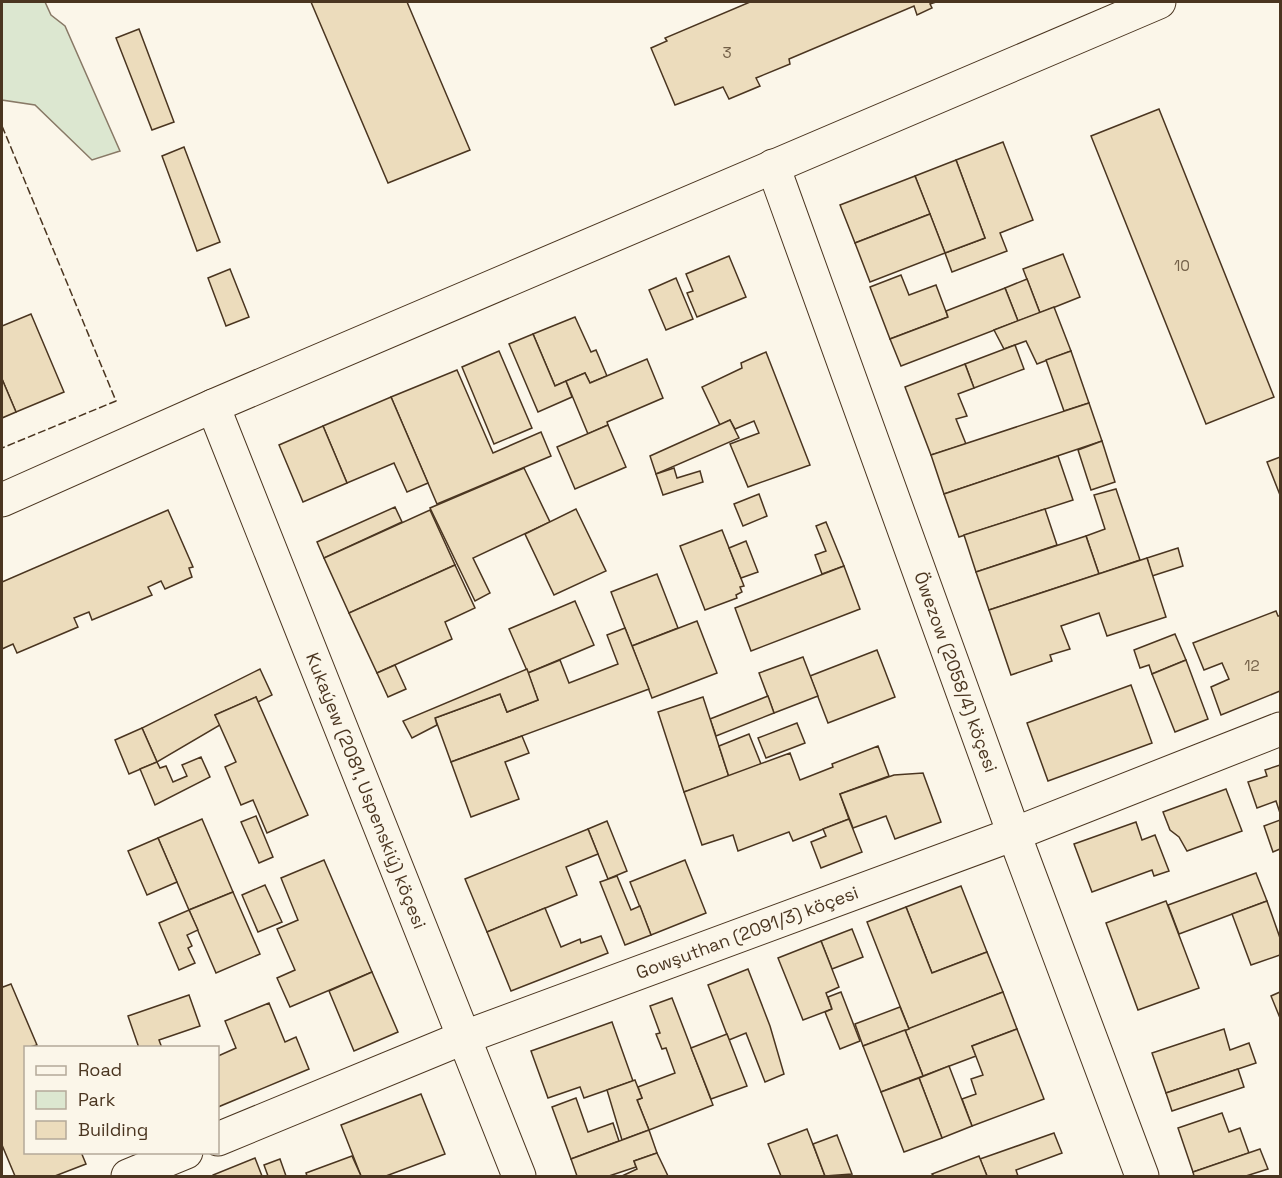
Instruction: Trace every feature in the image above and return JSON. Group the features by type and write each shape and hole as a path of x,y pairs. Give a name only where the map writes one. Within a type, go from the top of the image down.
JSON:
{"street":[{"path":"2,500 213,406 1158,2"},
{"name":"Öwezow (2058/4) köçesi","path":"773,166 1014,834 1142,1176"},
{"name":"Kukaýew (2081, Uspenskiý) köçesi","path":"213,406 519,1176"},
{"name":"Gowşuthan (2091/3) köçesi","path":"219,1139 465,1037 1014,834 1281,729"},
{"path":"128,1176 181,1154"}],"green space":[{"path":"2,2 45,2 51,15 65,26 120,151 92,160 35,105 2,100"}],"building":[{"path":"311,2 407,2 470,150 388,183"},
{"path":"750,2 936,2 930,4 932,8 917,15 914,6 789,59 790,64 756,78 760,86 729,99 723,87 675,105 651,48 667,41 665,38"},
{"path":"139,29 174,122 152,130 116,38"},
{"path":"1159,109 1274,397 1206,424 1091,136"},
{"path":"1003,142 1033,220 1000,233 1007,251 952,272 945,253 985,238 956,160"},
{"path":"184,147 220,242 197,251 162,156"},
{"path":"956,160 985,238 945,253 915,176"},
{"path":"915,176 930,214 855,243 840,205"},
{"path":"930,214 945,253 870,282 855,243"},
{"path":"1063,254 1080,297 1040,313 1023,269"},
{"path":"729,256 746,297 697,317 687,293 693,291 686,274"},
{"path":"230,269 249,317 226,326 208,278"},
{"path":"901,275 909,295 936,285 948,317 890,339 870,287"},
{"path":"676,278 693,319 666,330 649,290"},
{"path":"1027,279 1040,313 1018,321 1005,288"},
{"path":"1005,288 1018,321 901,366 890,339 948,317 946,311"},
{"path":"1054,307 1071,351 1037,364 1026,341 1004,349 994,330"},
{"path":"31,314 64,392 16,412 2,379 2,326"},
{"path":"575,317 591,352 596,350 607,376 590,383 585,373 555,386 533,334"},
{"path":"533,334 555,386 566,381 572,397 538,412 509,344"},
{"path":"1015,345 1024,369 974,388 965,364"},
{"path":"499,351 532,428 494,444 462,367"},
{"path":"1071,351 1089,403 1064,411 1046,360"},
{"path":"766,352 810,465 748,487 730,444 759,433 754,421 735,429 730,420 720,425 702,387 742,368 741,363"},
{"path":"647,359 663,398 607,422 608,425 588,434 566,381 585,373 590,383"},
{"path":"965,364 974,388 958,394 967,416 956,419 966,444 931,455 905,387"},
{"path":"457,370 493,453 541,432 551,456 437,504 391,397"},
{"path":"2,379 16,412 2,418"},
{"path":"391,397 428,483 407,492 394,463 347,483 323,426"},
{"path":"1089,403 1102,441 944,494 931,455"},
{"path":"730,420 739,438 656,474 650,456"},
{"path":"608,425 626,467 575,489 557,447"},
{"path":"323,426 347,483 303,502 279,445"},
{"path":"1102,441 1115,482 1091,490 1078,450"},
{"path":"1058,456 1073,500 959,537 944,494"},
{"path":"1280,457 1280,495 1267,462"},
{"path":"524,468 550,522 473,558 490,593 475,601 430,508"},
{"path":"674,468 677,478 700,471 703,482 663,495 656,474"},
{"path":"1116,489 1140,560 1099,574 1086,536 1105,529 1094,495"},
{"path":"759,494 767,516 743,526 734,504"},
{"path":"395,507 402,522 324,558 317,542"},
{"path":"576,509 606,571 554,595 525,534"},
{"path":"1045,509 1057,545 976,572 964,535"},
{"path":"168,510 193,567 189,568 192,577 165,589 161,581 148,587 152,595 92,620 89,612 74,618 78,627 17,653 13,644 2,649 2,582"},
{"path":"430,510 455,565 349,613 324,558"},
{"path":"826,522 844,566 822,574 815,555 826,551 816,526"},
{"path":"722,530 744,586 740,587 742,592 736,595 737,598 705,610 680,546"},
{"path":"1086,536 1099,574 989,610 976,572"},
{"path":"746,541 758,572 741,578 729,548"},
{"path":"1178,548 1183,566 1152,576 1147,558"},
{"path":"1147,558 1166,617 1107,636 1099,613 1061,626 1070,649 1050,655 1052,661 1011,675 989,610"},
{"path":"455,565 475,608 445,622 452,639 377,673 349,613"},
{"path":"844,566 860,609 751,651 735,608"},
{"path":"657,574 678,628 632,646 611,592"},
{"path":"575,601 594,645 528,673 509,629"},
{"path":"1276,611 1280,616 1280,691 1221,715 1211,687 1229,679 1222,663 1204,670 1193,643"},
{"path":"697,621 717,673 652,698 632,646"},
{"path":"625,628 649,689 451,762 435,718 500,694 507,712 538,700 528,673 560,660 569,683 618,664 607,635"},
{"path":"1175,634 1186,660 1152,674 1149,665 1140,668 1134,650"},
{"path":"877,650 895,697 828,723 810,676"},
{"path":"803,657 818,696 774,713 759,673"},
{"path":"1186,660 1208,719 1175,732 1152,674"},
{"path":"395,665 406,689 388,697 377,673"},
{"path":"260,669 272,695 258,702 256,697 215,715 220,725 157,762 142,728"},
{"path":"527,669 538,700 507,712 500,694 435,718 437,725 412,738 403,721"},
{"path":"1131,685 1152,743 1048,781 1027,723"},
{"path":"768,696 774,713 716,736 710,719"},
{"path":"256,697 308,815 267,833 253,800 241,805 225,767 236,762 215,715"},
{"path":"703,697 729,777 684,792 658,712"},
{"path":"797,723 805,743 766,758 758,738"},
{"path":"142,728 157,762 129,774 115,740"},
{"path":"749,734 761,764 729,777 719,746"},
{"path":"522,736 529,753 505,762 519,799 471,817 451,762"},
{"path":"878,746 889,776 840,794 849,819 793,841 789,832 738,851 733,835 702,845 684,792 790,753 800,780 833,767 832,764"},
{"path":"201,757 210,777 155,805 140,769 157,762 160,768 166,766 173,782 187,776 182,765"},
{"path":"1280,765 1280,813 1276,801 1257,808 1248,782 1267,776 1265,770"},
{"path":"923,773 941,822 895,839 886,816 853,828 840,794 894,775"},
{"path":"1226,789 1242,831 1187,851 1179,837 1170,830 1163,812"},
{"path":"256,816 273,857 259,863 241,822"},
{"path":"202,819 233,892 189,910 158,838"},
{"path":"849,819 862,852 821,868 811,842 826,836 823,829"},
{"path":"1280,820 1280,849 1273,852 1264,826"},
{"path":"607,821 627,871 608,879 588,829"},
{"path":"1136,822 1142,840 1155,835 1169,871 1154,876 1152,870 1092,892 1074,844"},
{"path":"588,829 598,854 566,867 577,895 487,932 465,879"},
{"path":"158,838 177,882 147,895 128,851"},
{"path":"324,860 372,972 290,1007 277,978 295,970 277,929 298,920 281,878"},
{"path":"685,860 706,913 651,935 630,882"},
{"path":"1256,873 1267,901 1179,934 1168,905"},
{"path":"617,876 631,910 640,906 651,935 625,945 600,882"},
{"path":"265,885 282,922 258,932 242,895"},
{"path":"961,886 987,952 932,973 906,907"},
{"path":"233,892 260,954 216,973 189,910"},
{"path":"1166,901 1199,988 1138,1010 1106,923"},
{"path":"1267,901 1280,938 1280,955 1251,965 1232,914"},
{"path":"906,907 932,973 987,952 1003,992 909,1029 867,922"},
{"path":"545,908 561,947 580,939 581,943 601,936 608,953 511,991 487,932"},
{"path":"189,910 198,930 187,935 192,946 188,948 195,963 179,970 159,923"},
{"path":"852,929 863,957 832,969 821,941"},
{"path":"821,941 839,987 826,993 832,1009 803,1020 778,958"},
{"path":"748,969 770,1026 784,1074 765,1082 746,1033 729,1040 708,985"},
{"path":"372,972 398,1032 354,1051 329,991"},
{"path":"11,984 37,1045 24,1046 24,1154 82,1154 86,1164 55,1176 15,1176 2,1145 2,985 3,987"},
{"path":"841,992 860,1041 840,1049 825,1012 832,1009 828,997"},
{"path":"1003,992 1017,1029 972,1046 976,1056 923,1076 905,1030"},
{"path":"1280,992 1280,1018 1271,996"},
{"path":"189,995 200,1026 159,1040 161,1046 138,1046 128,1016"},
{"path":"672,998 713,1105 649,1130 637,1100 642,1098 638,1087 675,1073 666,1048 662,1049 656,1034 660,1033 650,1006"},
{"path":"269,1003 285,1042 296,1037 309,1069 219,1107 219,1056 236,1048 225,1021"},
{"path":"900,1007 909,1029 863,1046 855,1024"},
{"path":"612,1022 633,1081 584,1098 580,1087 548,1098 531,1051"},
{"path":"1017,1029 1044,1099 972,1126 962,1099 976,1094 971,1079 983,1075 972,1046"},
{"path":"1224,1029 1230,1050 1249,1043 1256,1063 1166,1093 1152,1053"},
{"path":"905,1030 923,1076 881,1092 863,1046"},
{"path":"727,1034 747,1086 711,1099 691,1048"},
{"path":"949,1066 972,1126 942,1138 919,1078"},
{"path":"1238,1069 1244,1087 1172,1111 1166,1093"},
{"path":"919,1078 942,1138 904,1152 881,1092"},
{"path":"635,1080 642,1098 637,1100 649,1130 622,1140 607,1090"},
{"path":"421,1094 445,1154 386,1176 361,1176 341,1125"},
{"path":"576,1098 588,1132 613,1123 619,1141 571,1159 552,1107"},
{"path":"1222,1113 1229,1132 1240,1128 1249,1153 1193,1172 1178,1128"},
{"path":"807,1129 825,1176 781,1176 768,1144"},
{"path":"649,1130 657,1153 634,1161 636,1167 609,1176 577,1176 571,1159"},
{"path":"1054,1133 1062,1153 1016,1170 1018,1176 987,1176 980,1159"},
{"path":"837,1135 852,1174 825,1176 813,1144"},
{"path":"1260,1149 1268,1169 1246,1176 1194,1176 1193,1172"},
{"path":"657,1153 668,1176 622,1176 637,1169 634,1161"},
{"path":"352,1156 361,1176 307,1176 306,1173"},
{"path":"979,1156 987,1176 934,1176 932,1174"},
{"path":"255,1158 262,1176 213,1176 213,1175"},
{"path":"280,1159 286,1176 268,1176 264,1165"}],"fence":[{"path":"2,126 116,401 2,448"}]}
